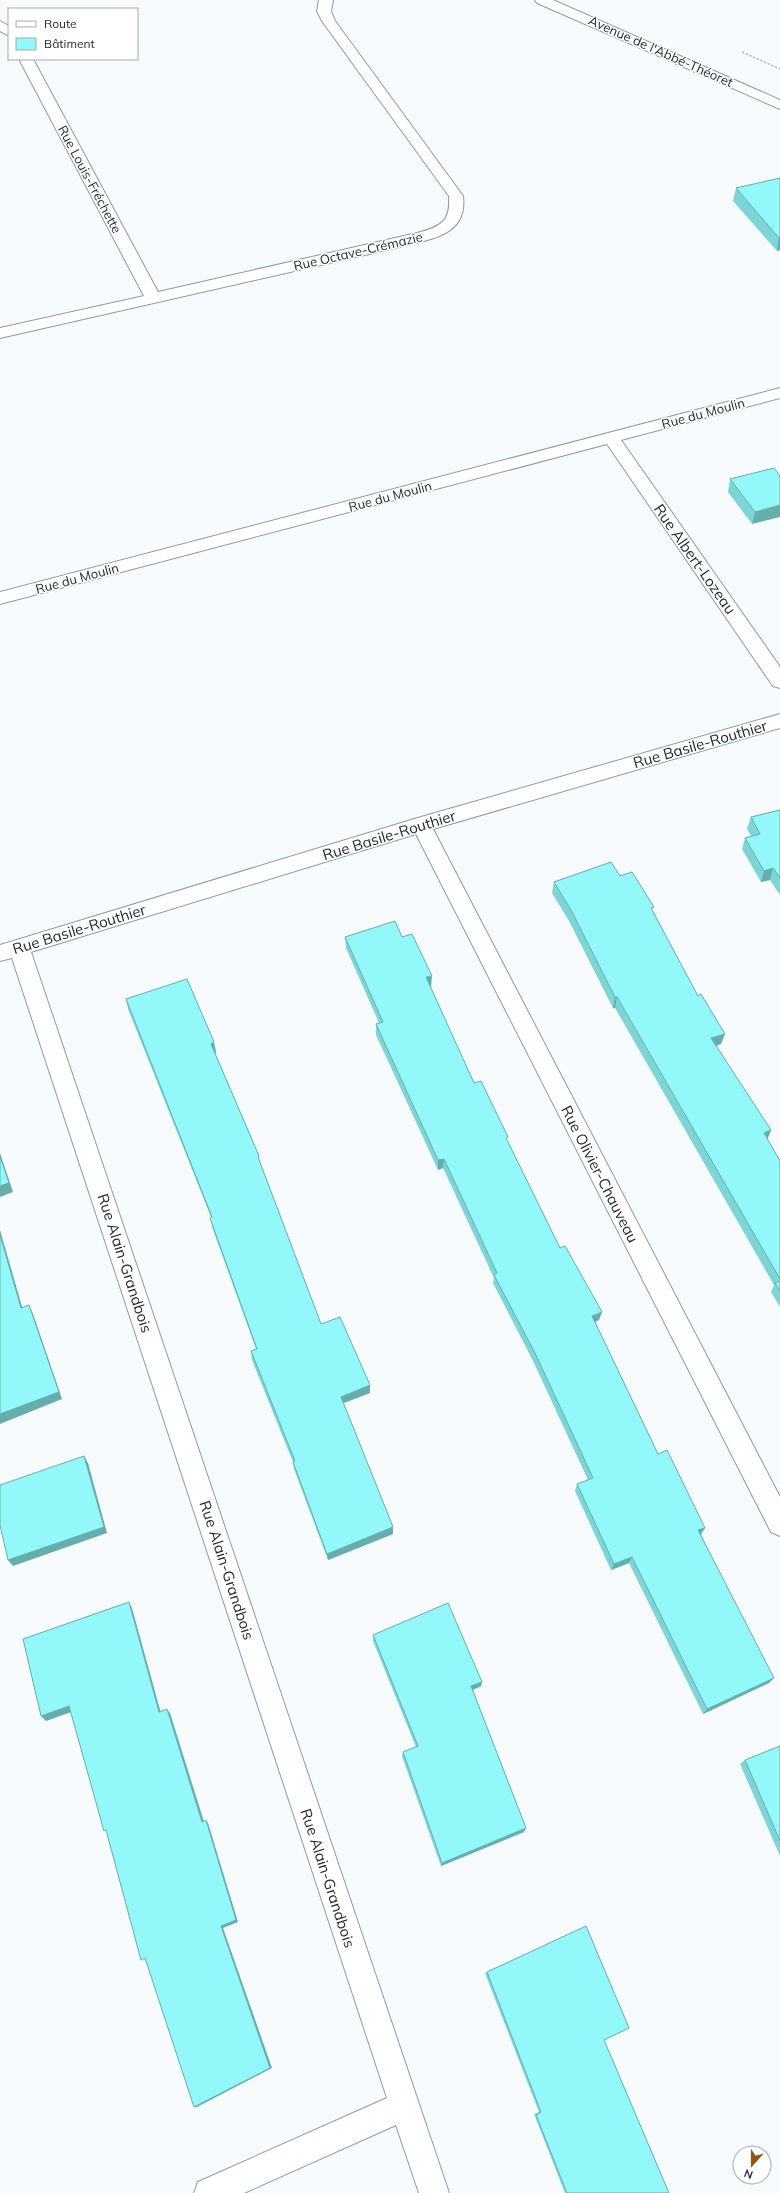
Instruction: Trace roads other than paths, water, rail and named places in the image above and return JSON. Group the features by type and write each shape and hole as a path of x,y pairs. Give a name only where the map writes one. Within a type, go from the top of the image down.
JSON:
{"street":[{"name":"Rue Octave-Crémazie","path":"0,334 430,234 449,225 456,216 459,207 456,196 450,185 330,21 324,11 326,0"},
{"name":"Avenue de l'Abbé-Théoret","path":"542,0 654,48 780,105"},
{"path":"0,25 8,31"},
{"name":"Rue Louis-Fréchette","path":"27,60 153,298"},
{"name":"Rue du Moulin","path":"0,598 780,393"},
{"name":"Rue Albert-Lozeau","path":"611,438 780,681"},
{"name":"Rue Basile-Routhier","path":"10,951 421,825 780,721"},
{"name":"Rue Olivier-Chauveau","path":"421,825 780,1523"},
{"name":"Rue Alain-Grandbois","path":"10,951 231,1581 376,2024 434,2193"},
{"path":"209,2193 405,2106"}]}
